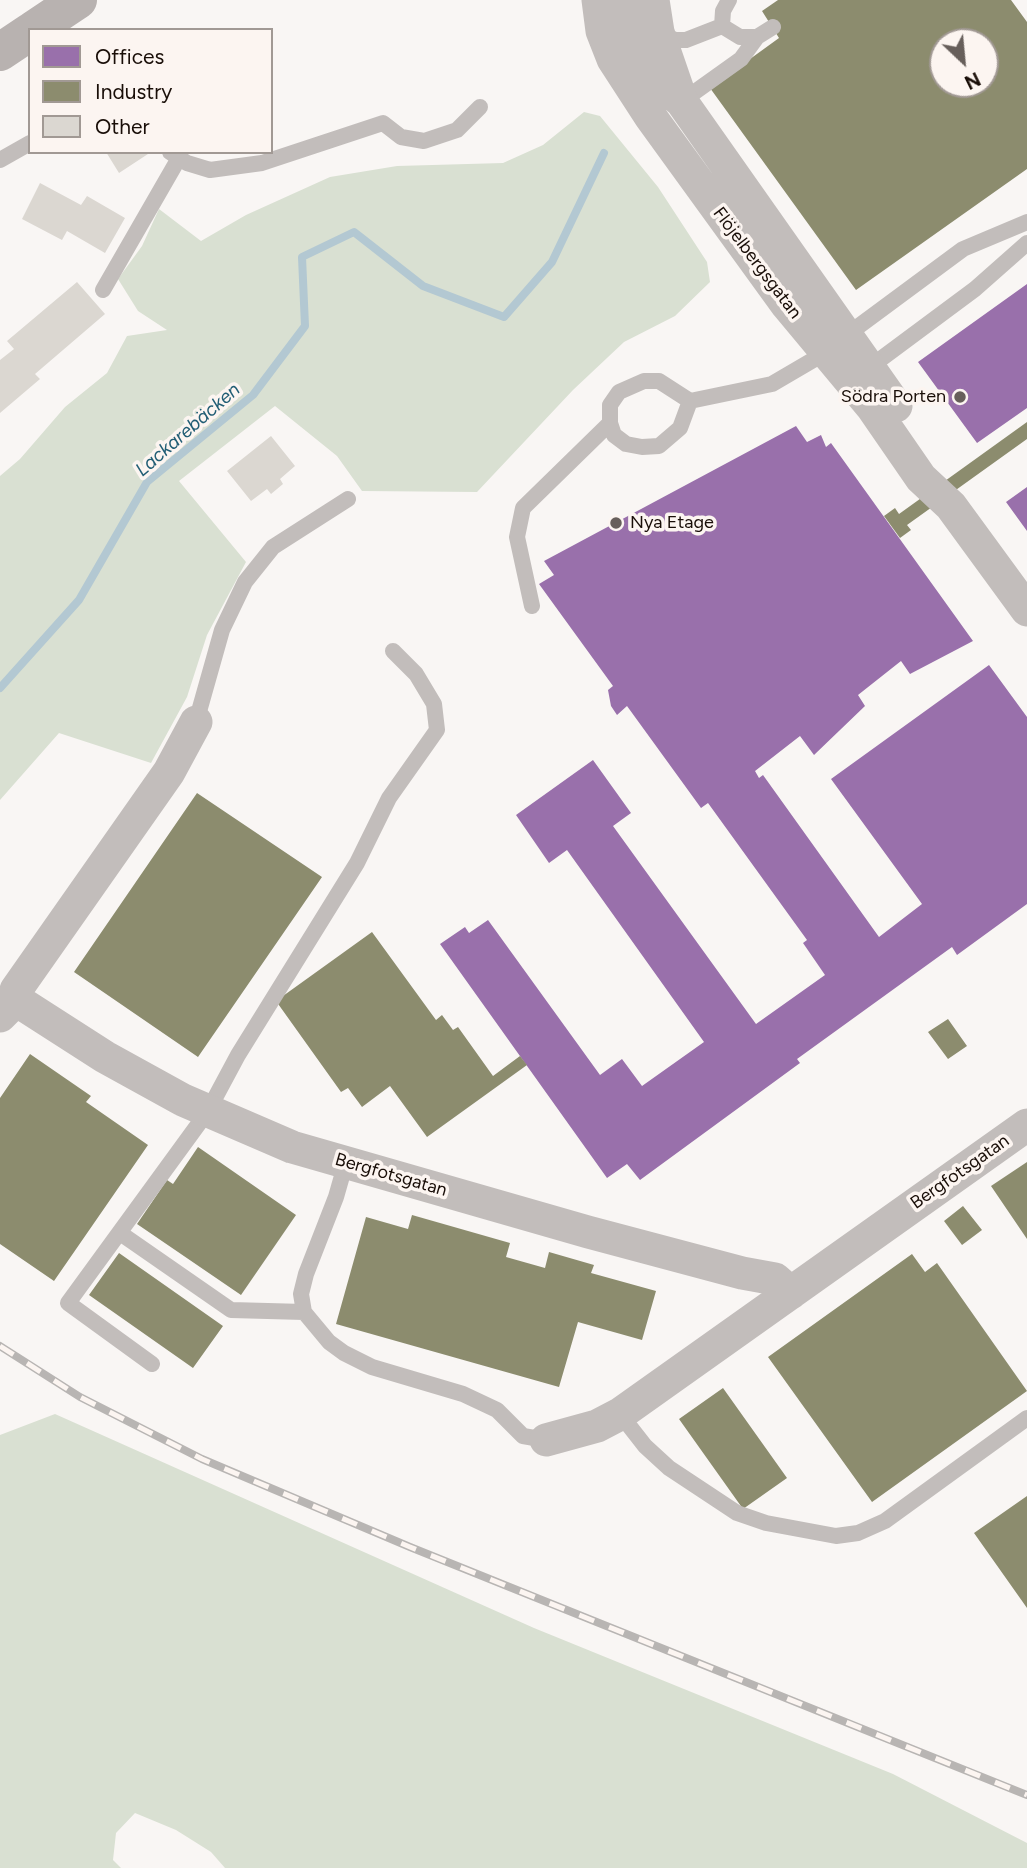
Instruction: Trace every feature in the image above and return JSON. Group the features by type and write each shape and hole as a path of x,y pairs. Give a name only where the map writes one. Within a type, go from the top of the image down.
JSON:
{"street":[{"name":"Flöjelbergsgatan","path":"598,0 603,30 613,59 650,116 787,305 836,342"},
{"name":"Flöjelbergsgatan","path":"624,0 626,30 637,56 655,78 682,102"},
{"name":"Flöjelbergsgatan","path":"653,0 658,32 682,102 836,342 860,375 922,442 936,467 951,506 1027,610"},
{"path":"0,52 28,35"},
{"name":"Bergfotsgatan","path":"4,1002 16,990 169,772 195,722"},
{"name":"Bergfotsgatan","path":"4,1002 24,1005 105,1057 208,1111 292,1147 614,1239 742,1273 775,1279 791,1293"},
{"name":"Bergfotsgatan","path":"546,1440 597,1426 620,1414 1027,1125"}],"lane":[{"path":"722,26 723,11 729,0"},
{"path":"722,26 740,37 757,37"},
{"path":"658,32 675,40 686,40 722,26"},
{"path":"650,116 682,102 741,59 757,37 773,27"},
{"path":"103,290 175,155 210,170 262,163 383,123 401,137 424,141 457,130 480,107"},
{"path":"0,160 28,144"},
{"path":"690,401 680,428 659,446 626,444 614,435 610,423 610,405 619,392 644,381 659,381 690,401 772,384 800,369 963,249 1027,222"},
{"path":"992,236 1002,244 1006,262"},
{"path":"860,375 1027,243"},
{"path":"532,606 517,537 523,508 610,423"},
{"path":"195,722 222,630 245,582 273,547 348,499"},
{"path":"152,1364 68,1303 208,1111 238,1055 357,863 389,798 437,730 434,704 416,674 393,651"},
{"path":"346,1163 337,1197 306,1274 301,1294 304,1312 328,1342 344,1353 372,1367 463,1394 496,1410 523,1436 546,1440"},
{"path":"120,1233 231,1310 304,1312"},
{"path":"620,1414 645,1446 669,1468 737,1513 765,1523 836,1536 858,1533 885,1521 1027,1418"}],"shaded area":[{"path":"584,112 600,116 658,187 707,262 710,282 675,316 624,342 573,390 477,492 362,491 337,456 275,406 179,481 246,562 207,635 187,697 151,763 59,733 0,800 0,476 20,459 65,407 107,373 127,336 167,330 138,311 118,279 142,246 159,209 201,241 246,215 330,177 397,166 503,163 543,145"},
{"path":"55,1414 534,1628 893,1774 1027,1843 1027,1868 225,1868 211,1852 176,1830 135,1813 116,1833 113,1860 121,1868 0,1868 0,1435"}],"building: Offices":[{"path":"1027,284 1027,408 977,443 918,362"},
{"path":"796,426 807,442 821,435 826,447 831,443 973,641 910,674 901,661 858,695 865,706 814,755 800,736 755,771 759,778 763,775 879,937 922,904 831,779 989,665 1027,717 1027,904 957,955 952,947 797,1059 800,1063 640,1180 627,1164 607,1178 440,944 465,927 469,933 488,920 600,1075 622,1059 642,1086 704,1042 567,850 549,863 516,815 593,760 631,813 613,826 756,1024 825,975 803,943 807,940 708,803 701,808 627,706 617,715 611,706 608,690 613,686 539,584 554,575 544,561"},
{"path":"1027,487 1027,531 1006,502"}],"building: Industry":[{"path":"778,0 1011,0 1027,22 1027,169 856,290 710,88 779,38 762,11"},
{"path":"1027,422 1027,439 907,525 911,530 900,538 884,516 895,508 899,514"},
{"path":"197,793 322,877 198,1057 74,972"},
{"path":"372,932 436,1020 442,1015 453,1030 458,1027 493,1076 520,1056 527,1065 427,1137 390,1086 362,1107 348,1088 341,1092 276,1001"},
{"path":"948,1019 967,1046 948,1059 928,1032"},
{"path":"30,1054 91,1096 86,1102 148,1145 54,1281 0,1244 0,1098"},
{"path":"198,1147 296,1215 241,1295 137,1224 167,1180 173,1184"},
{"path":"1027,1162 1027,1239 991,1186"},
{"path":"963,1206 982,1230 962,1245 944,1221"},
{"path":"412,1215 510,1243 506,1257 545,1268 549,1252 594,1265 591,1273 656,1291 642,1340 578,1322 559,1387 336,1324 366,1217 408,1229"},
{"path":"119,1253 223,1326 193,1368 89,1295"},
{"path":"912,1254 925,1272 937,1263 1027,1391 872,1502 768,1357"},
{"path":"723,1388 787,1478 743,1509 679,1419"},
{"path":"1027,1496 1027,1608 974,1533"}],"building: Other":[{"path":"107,154 148,154 119,173"},
{"path":"40,183 81,205 87,196 125,218 105,253 67,231 62,240 22,219"},
{"path":"77,282 105,314 35,374 40,379 0,413 0,360 14,349 7,341"},
{"path":"271,436 295,466 280,479 283,484 271,494 267,489 251,501 227,471"}],"waterway":[{"name":"Lackarebäcken","path":"0,688 79,600 147,482 253,395 305,326 302,257 354,232 423,286 504,317 552,262 604,153"}],"railway":[{"path":"0,1346 80,1397 202,1459 410,1547 1027,1795"}],"place":[{"name":"Södra Porten","path":"960,397"},
{"name":"Nya Etage","path":"616,523"}]}
